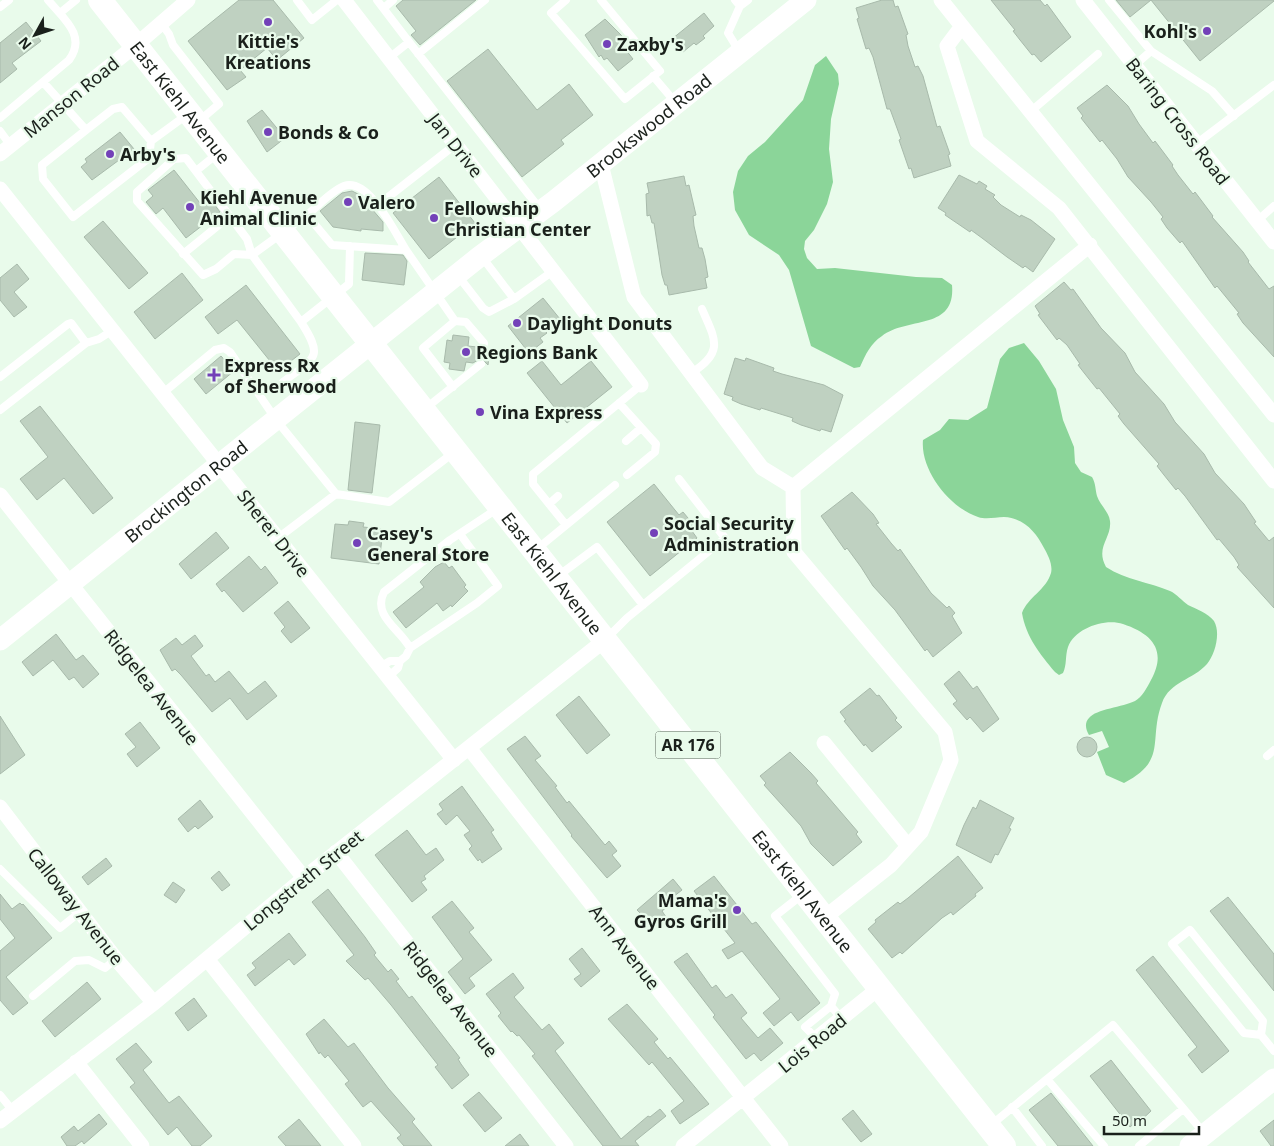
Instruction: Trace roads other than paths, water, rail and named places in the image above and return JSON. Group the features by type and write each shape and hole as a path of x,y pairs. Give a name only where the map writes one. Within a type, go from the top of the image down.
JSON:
{"main road":[{"name":"East Kiehl Avenue","path":"100,0 457,450 1004,1146"},
{"name":"Brookswood Road","path":"373,344 457,275 601,164 806,0"},
{"name":"Brockington Road","path":"0,640 373,344"},
{"path":"1198,1140 1274,1079"}],"street":[{"name":"Manson Road","path":"6,150 136,45 188,0"},
{"name":"Jan Drive","path":"344,0 641,385"},
{"path":"941,0 1274,415"},
{"name":"Baring Cross Road","path":"1083,0 1274,242"},
{"path":"962,26 948,46 977,141 1059,208 1274,481"},
{"path":"601,164 634,297 762,468 793,487"},
{"name":"Sherer Drive","path":"0,188 454,760"},
{"path":"793,487 1090,245"},
{"path":"793,487 794,552 945,732 951,760 921,832 891,865 824,918"},
{"name":"Ridgelea Avenue","path":"0,495 304,878"},
{"name":"Longstreth Street","path":"0,1121 154,1003 336,852 605,640"},
{"path":"824,742 908,846"},
{"name":"Ann Avenue","path":"469,748 781,1146"},
{"name":"Calloway Avenue","path":"0,807 116,959 154,1003"},
{"name":"Ridgelea Avenue","path":"336,852 566,1146"},
{"path":"207,959 354,1146"},
{"name":"Lois Road","path":"683,1146 744,1099 880,988"},
{"path":"76,1062 142,1146"}],"lane":[{"path":"0,7 10,0"},
{"path":"0,118 69,60 76,51 77,39 60,13 48,0"},
{"path":"60,13 76,0"},
{"path":"297,0 312,20 337,0"},
{"path":"378,0 541,211"},
{"path":"384,8 393,0"},
{"path":"418,54 485,0"},
{"path":"566,0 551,13 625,99 660,71 601,0"},
{"path":"740,53 728,33 738,3 748,0"},
{"path":"1109,0 1151,51 1212,90 1234,116"},
{"path":"151,141 219,104 173,45 169,34 161,24"},
{"path":"389,58 409,42"},
{"path":"1134,66 1151,51"},
{"path":"1030,112 1098,54"},
{"path":"653,76 676,104"},
{"path":"43,82 86,130"},
{"path":"1196,144 1274,85"},
{"path":"122,107 151,141 149,158 73,217 43,179 42,165 113,109 122,107"},
{"path":"0,131 6,150"},
{"path":"378,205 456,144"},
{"path":"196,171 220,151"},
{"path":"283,382 309,362 314,355 314,342 252,256 246,239 196,171 186,158 174,159 137,192 137,201 198,272 203,275 209,273 234,254 252,256 343,187 352,184 363,188 378,205 406,250 455,321"},
{"path":"1257,221 1274,206"},
{"path":"306,215 332,245 406,250"},
{"path":"183,254 230,216"},
{"path":"301,322 349,284 350,246"},
{"path":"481,256 514,299"},
{"path":"457,275 483,308 489,312 514,299 554,270"},
{"path":"691,373 708,360 715,350 716,343 702,308"},
{"path":"453,387 423,348 455,321 466,322 484,343 483,348"},
{"path":"0,377 68,324 71,323 86,343"},
{"path":"0,410 86,343 99,339 113,330"},
{"path":"163,393 215,350 224,348 230,352 277,421 336,494 389,502 457,450"},
{"path":"425,410 481,364"},
{"path":"566,525 533,484 533,474 641,385"},
{"path":"619,403 656,444 655,452 627,475"},
{"path":"626,441 641,428"},
{"path":"605,640 725,538 679,478"},
{"path":"535,550 615,485"},
{"path":"278,538 336,494"},
{"path":"549,504 558,496"},
{"path":"410,648 380,609 380,599 384,592 402,576 500,506"},
{"path":"384,672 398,668 400,661 406,656 410,648 477,603 498,586 460,534"},
{"path":"556,577 597,547 643,606"},
{"path":"384,672 390,661 400,661"},
{"path":"1266,756 1274,750"},
{"path":"0,869 60,928 80,912"},
{"path":"804,892 775,916 835,994 831,1006 806,1026 816,1039"},
{"path":"1261,1036 1263,1021 1190,930 1172,944 1244,1033 1261,1036 1274,1051"},
{"path":"33,996 75,961 89,960 105,968 116,959"},
{"path":"831,1006 842,1019"},
{"path":"989,1127 1114,1025 1184,1108 1198,1140"},
{"path":"1047,1079 1104,1146"},
{"path":"0,1095 13,1111"},
{"path":"1012,1107 1042,1146"},
{"path":"1139,1146 1184,1108"}],"place":[{"name":"Kittie's Kreations","path":"268,22"},
{"name":"Kohl's","path":"1207,31"},
{"name":"Zaxby's","path":"607,44"},
{"name":"Bonds & Co","path":"268,132"},
{"name":"Arby's","path":"110,154"},
{"name":"Valero","path":"348,202"},
{"name":"Kiehl Avenue Animal Clinic","path":"190,207"},
{"name":"Fellowship Christian Center","path":"434,218"},
{"name":"Daylight Donuts","path":"517,323"},
{"name":"Regions Bank","path":"466,352"},
{"name":"Express Rx of Sherwood","path":"214,375"},
{"name":"Vina Express","path":"480,412"},
{"name":"Social Security Administration","path":"654,533"},
{"name":"Casey's General Store","path":"357,543"},
{"name":"Mama's Gyros Grill","path":"737,910"}]}
